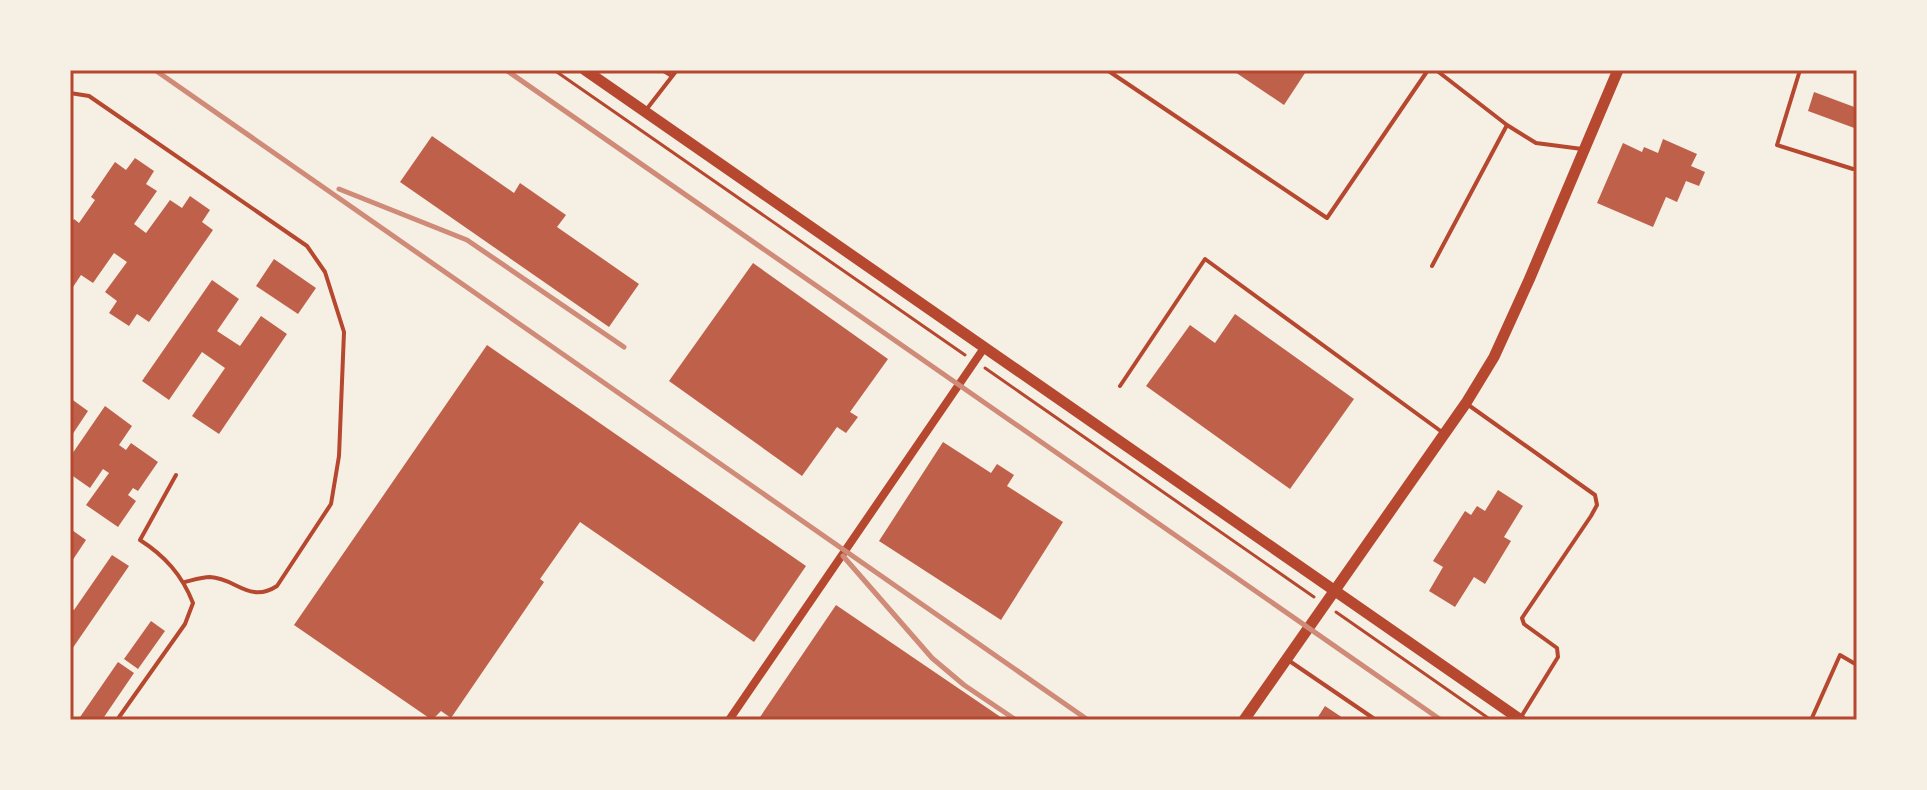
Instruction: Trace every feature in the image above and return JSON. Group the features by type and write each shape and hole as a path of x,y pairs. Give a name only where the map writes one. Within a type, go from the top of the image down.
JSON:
{"main road":[{"path":"585,70 1520,720"},
{"path":"1244,720 1466,403 1494,357 1618,70"}],"street":[{"path":"729,720 984,348"}],"lane":[{"path":"662,70 672,76"},
{"path":"645,111 677,70"},
{"path":"1107,70 1327,218 1428,70"},
{"path":"1436,70 1507,125 1536,143 1584,150"},
{"path":"1800,70 1777,145 1853,169"},
{"path":"70,93 89,96 307,246 325,272 344,332 339,456 331,504 277,586 266,593 211,577 185,582"},
{"path":"1432,266 1507,125"},
{"path":"1120,386 1205,259 1444,433"},
{"path":"1466,403 1595,495 1597,500 1591,516 1523,614 1524,624 1557,648 1558,657 1520,720"},
{"path":"117,720 185,624 193,603 185,582 160,553 140,540 176,475"},
{"path":"1811,720 1840,655 1857,665"},
{"path":"1286,659 1376,720"}],"path":[{"path":"554,70 1491,720"}],"building":[{"path":"1232,70 1307,70 1284,105"},
{"path":"1814,92 1857,108 1857,129 1808,111"},
{"path":"432,136 514,193 520,183 566,215 557,227 639,284 609,327 400,182"},
{"path":"1663,139 1697,154 1691,166 1705,172 1699,186 1686,181 1677,202 1666,197 1653,227 1597,203 1623,143 1642,152 1644,147 1658,153"},
{"path":"135,158 154,171 146,184 157,191 134,224 146,233 170,200 182,208 190,196 210,210 202,222 213,230 149,322 137,314 129,326 109,313 117,301 105,292 127,262 114,253 93,283 81,275 73,287 70,285 70,225 74,219 79,223 95,200 91,197 115,162 126,170"},
{"path":"274,259 316,288 298,314 256,286"},
{"path":"753,263 888,359 850,412 858,417 846,433 837,427 802,476 669,381"},
{"path":"212,280 239,299 217,331 240,346 261,316 287,334 219,434 192,416 225,368 202,352 169,400 142,381"},
{"path":"1235,314 1354,399 1290,489 1146,386 1190,325 1215,343"},
{"path":"487,345 806,566 754,642 580,522 540,579 544,582 451,718 441,711 432,720 294,625"},
{"path":"70,398 88,411 70,438"},
{"path":"105,406 132,426 119,445 126,450 131,443 158,462 138,491 133,488 128,495 136,501 118,527 86,505 109,473 103,469 90,488 70,474 70,457"},
{"path":"943,442 991,473 997,464 1014,475 1007,486 1063,522 1001,620 879,541"},
{"path":"1498,490 1523,506 1504,537 1511,541 1485,584 1474,577 1455,607 1429,591 1443,567 1433,561 1465,511 1471,515 1477,506 1485,511"},
{"path":"72,530 86,540 70,564 70,533"},
{"path":"112,555 129,566 70,652 70,607 74,610"},
{"path":"836,605 1005,720 758,720"},
{"path":"151,621 165,631 138,669 124,659"},
{"path":"118,662 134,673 102,720 78,720"},
{"path":"1325,706 1346,720 1316,720"}],"railway":[{"path":"155,70 1088,720"},
{"path":"506,70 1441,720"},
{"path":"339,189 467,240 624,347"},
{"path":"843,556 932,658 964,685 1016,720"}]}
